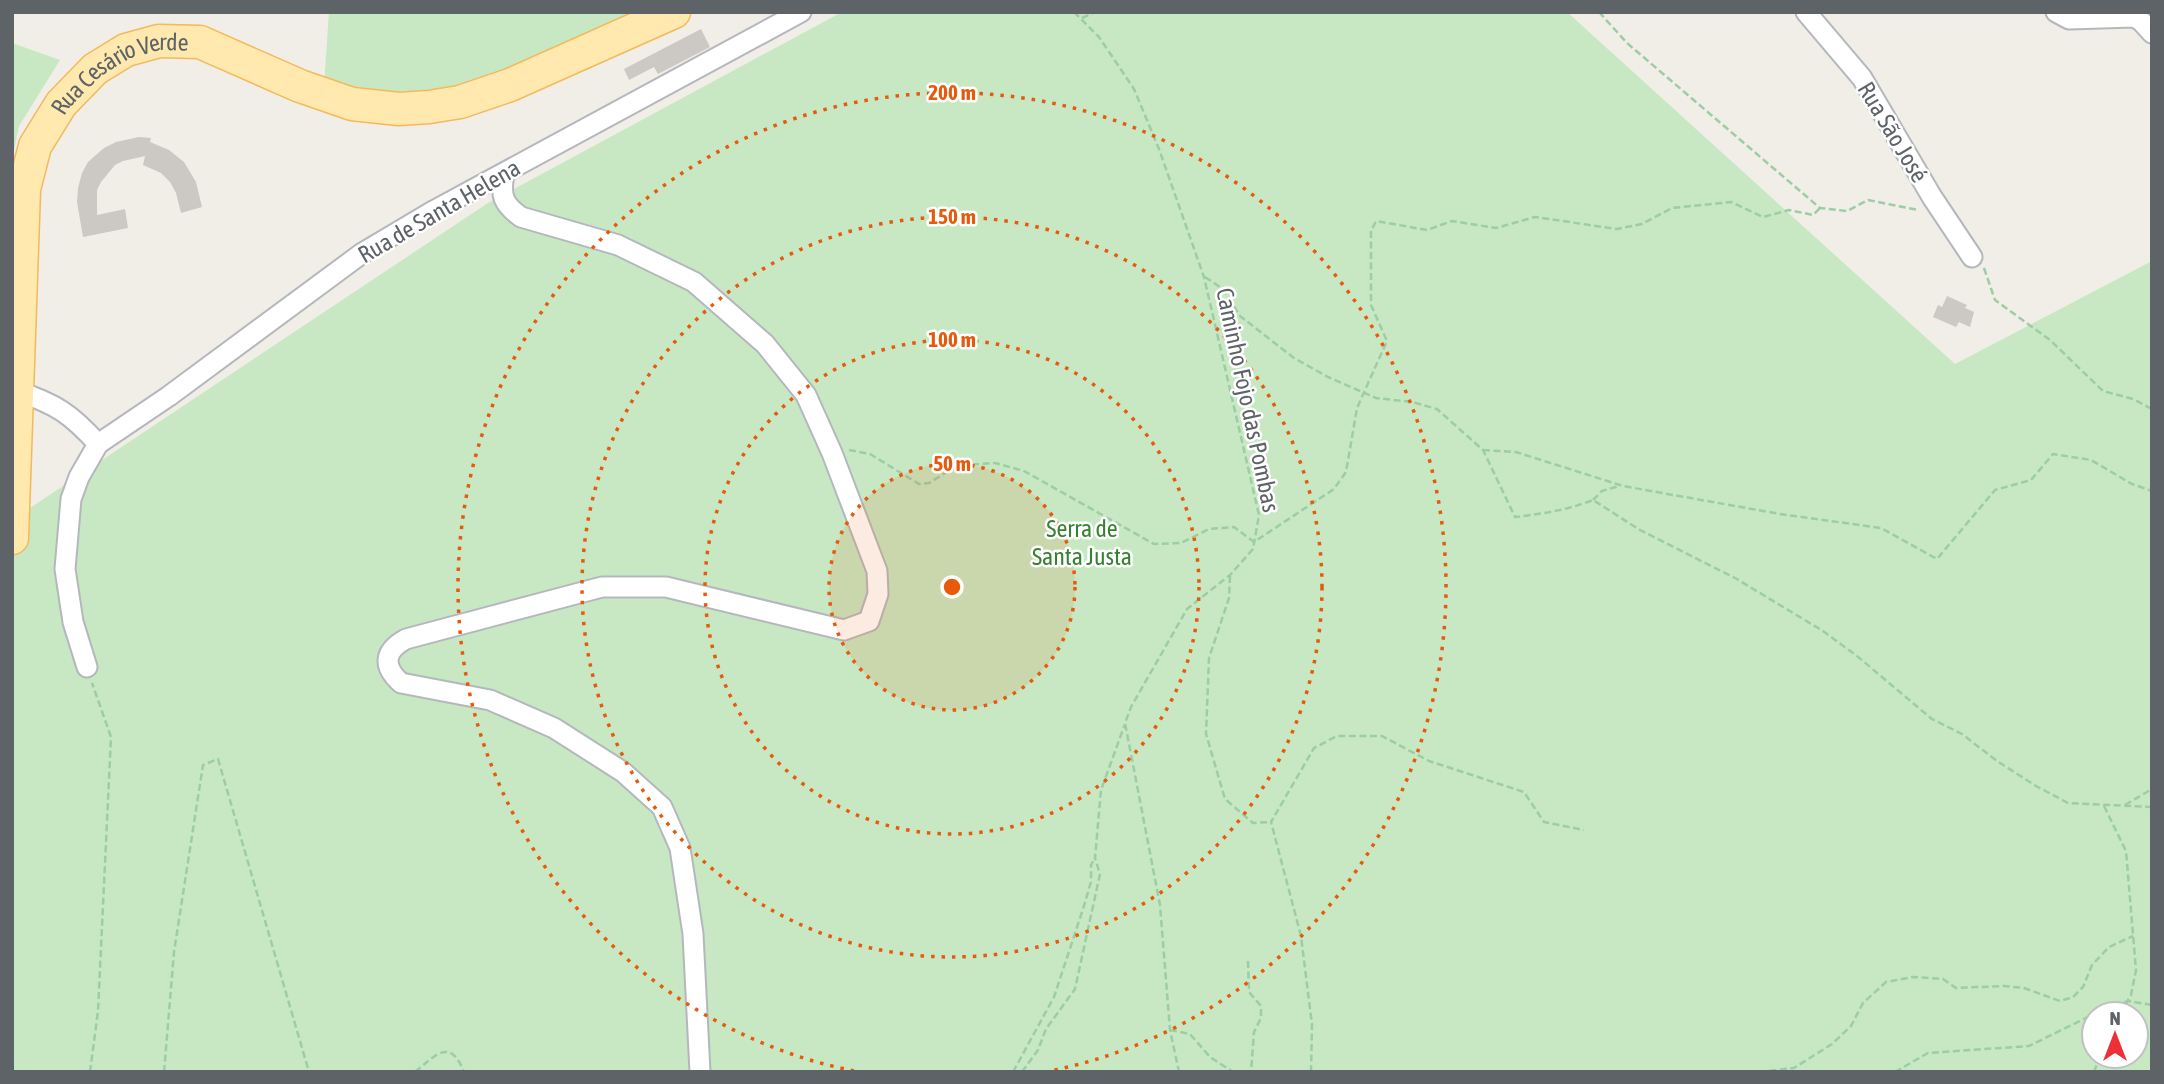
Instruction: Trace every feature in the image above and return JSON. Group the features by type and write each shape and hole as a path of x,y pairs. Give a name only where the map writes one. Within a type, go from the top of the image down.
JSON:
{"main road":[{"name":"Rua Cesário Verde","path":"12,538 24,189 35,146 61,104 95,69 126,50 159,41 201,43 300,86 352,104 399,108 429,107 460,102 510,85 674,12"}],"street":[{"name":"Rua de Santa Helena","path":"87,667 73,622 65,569 71,499 79,477 98,444 169,396 361,254 435,209 801,12"},
{"name":"Rua São José","path":"1805,12 1862,78 1932,197 1972,257"},
{"path":"2056,12 2069,19 2134,17 2148,22"},
{"path":"504,174 503,198 509,209 521,218 618,245 694,282 765,344 806,395 832,453 877,571 878,594 869,621 844,630 666,587 602,587 406,639 389,653 388,667 401,683 489,700 554,728 623,772 662,807 680,848 694,934 700,1072"},
{"path":"17,391 45,400 76,420 98,444"}],"path":[{"name":"Caminho Fojo das Pombas","path":"1022,1072 1038,1050 1046,1029 1075,989 1100,874 1095,859 1101,790 1131,707 1187,609 1230,575 1253,549 1259,514 1204,277 1160,149 1134,89 1099,37 1074,12"},
{"path":"1081,19 1095,12"},
{"path":"1599,12 1627,43 1821,208 1847,211 1868,200 1930,213 1932,197"},
{"path":"832,453 851,449 870,454 919,484 929,483 963,465 995,463 1024,471 1154,544 1181,543 1209,529 1234,527 1254,542 1334,489 1346,472 1357,408 1387,341 1371,305 1371,231 1376,221 1427,230 1452,221 1496,228 1535,217 1617,229 1642,223 1672,208 1731,202 1763,217 1789,210 1813,215 1821,208"},
{"path":"1972,257 1983,266 1995,300 2050,340 2103,391 2133,399 2152,409"},
{"path":"1204,277 1223,289 1240,316 1294,358 1328,377 1376,398 1412,402 1437,409 1482,450 1515,517 1545,514 1579,505 1592,500 1602,491 1623,486"},
{"path":"1482,450 1516,452 1623,486 1780,514 1881,528 1937,559 1995,490 2031,480 2053,454 2091,460 2132,484 2152,491"},
{"path":"1592,500 1640,530 1735,578 1823,631 1932,719 1962,734 2036,786 2068,803 2152,807"},
{"path":"1230,575 1229,598 1209,658 1206,734 1225,799 1253,823 1271,822"},
{"path":"87,667 111,737 98,1011 90,1072"},
{"path":"1125,723 1160,905 1170,1030 1179,1072"},
{"path":"1311,1072 1312,1025 1301,936 1271,822 1314,748 1337,736 1382,736 1429,761 1524,792 1544,822 1584,830"},
{"path":"164,1072 174,952 203,765 218,759 309,1072"},
{"path":"2126,805 2152,789"},
{"path":"2104,804 2126,851 2136,970 2128,1000"},
{"path":"1013,1072 1054,997 1091,881 1091,865 1095,859"},
{"path":"1759,1072 1794,1068 1832,1044 1851,1026 1863,1003 1886,982 1913,977 1942,979 1956,988 2024,988 2060,1001 2073,997 2083,986 2092,965 2109,947 2133,936"},
{"path":"1248,961 1249,992 1261,1006 1261,1018 1254,1032 1251,1072"},
{"path":"1895,1072 1928,1053 2029,1046 2080,1021"},
{"path":"1170,1030 1190,1034 1210,1057 1233,1072"},
{"path":"415,1072 438,1053 449,1052 458,1056 464,1072"}],"green space":[{"path":"329,12 649,12 503,78 406,100 324,86"},
{"name":"Serra de Santa Justa","path":"842,12 1567,12 1955,364 2152,261 2152,1072 12,1072 12,520 488,203"},
{"path":"12,43 60,60 19,126 12,160"}],"building":[{"path":"701,29 710,47 658,74 654,67 629,80 624,69"},
{"path":"139,137 151,138 150,142 169,150 184,162 196,182 202,207 181,213 170,182 161,173 143,165 145,156 123,161 115,165 97,190 97,215 125,209 128,228 83,237 77,202 82,173 88,162 116,142"},
{"path":"1947,296 1967,305 1965,308 1974,312 1970,327 1959,322 1956,327 1933,317 1938,305 1942,307"}]}
